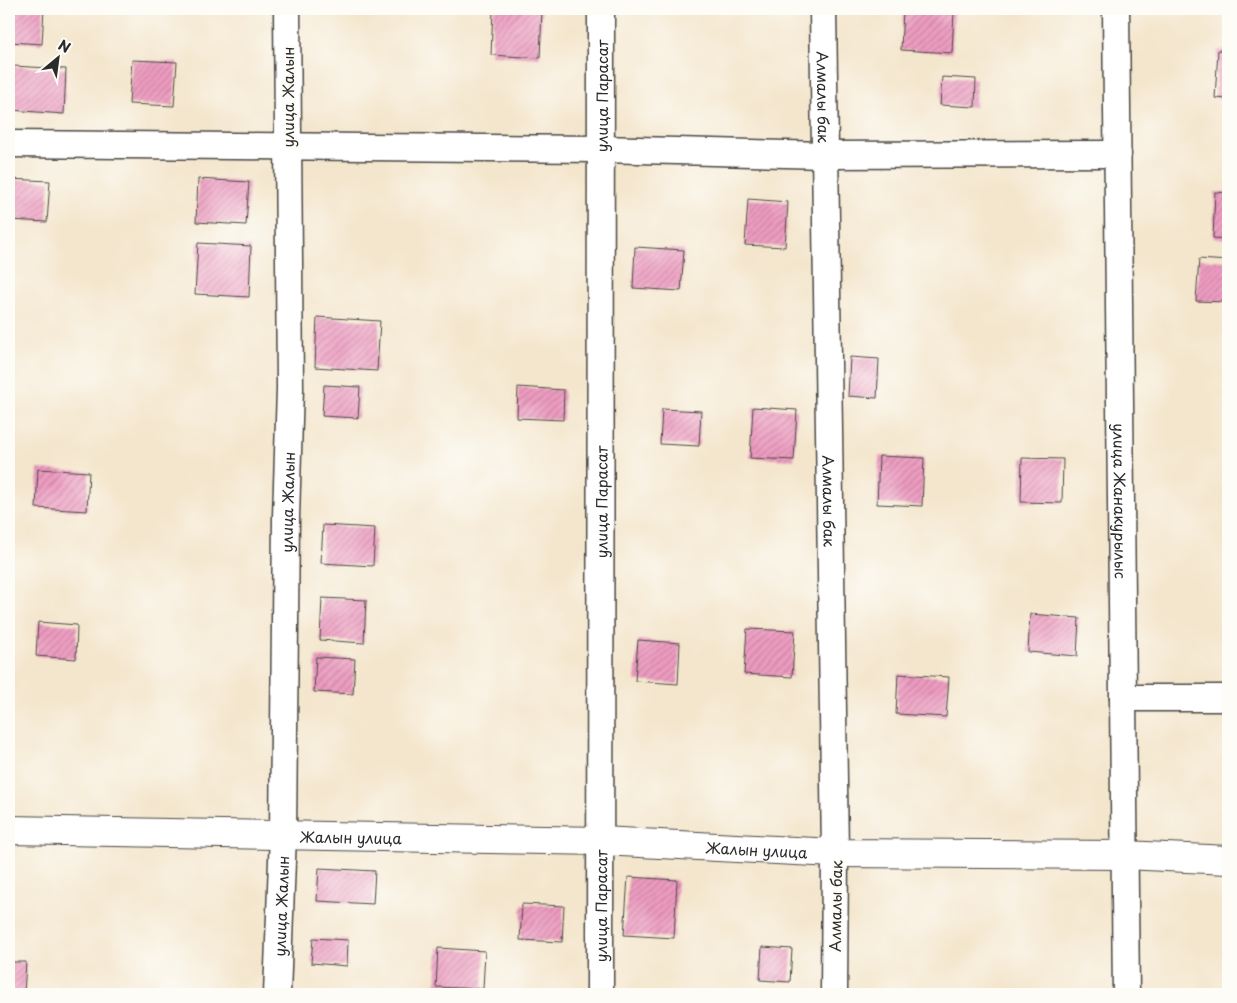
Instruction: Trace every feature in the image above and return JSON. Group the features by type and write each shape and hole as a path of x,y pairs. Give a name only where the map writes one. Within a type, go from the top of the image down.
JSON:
{"street":[{"name":"улица Жалын","path":"277,994 283,834 286,517 290,388 287,9"},
{"name":"улица Парасат","path":"600,994 602,841 601,9"},
{"name":"Алмалы бак","path":"823,9 835,853 834,994"},
{"name":"улица Жанакурылыс","path":"1116,9 1126,994"},
{"path":"9,144 601,149 825,155 1118,154"},
{"path":"1124,698 1228,698"},
{"name":"Жалын улица","path":"9,830 602,841 835,853 1125,856 1228,860"}],"building":[{"path":"9,9 44,9 42,44 9,42"},
{"path":"493,9 542,9 540,58 491,55"},
{"path":"903,9 954,10 952,53 901,50"},
{"path":"1218,50 1228,51 1228,99 1215,98"},
{"path":"132,60 177,62 174,106 129,104"},
{"path":"13,66 66,69 64,114 10,110"},
{"path":"942,77 976,79 975,107 940,105"},
{"path":"9,179 50,181 47,222 9,220"},
{"path":"198,179 249,182 246,225 196,222"},
{"path":"1215,192 1228,193 1228,239 1213,238"},
{"path":"748,199 788,202 785,247 745,245"},
{"path":"198,243 251,246 249,297 195,294"},
{"path":"635,247 684,250 681,291 633,288"},
{"path":"1199,259 1228,261 1228,302 1196,301"},
{"path":"317,317 380,321 377,371 315,367"},
{"path":"850,357 879,359 877,398 848,396"},
{"path":"324,385 360,387 358,418 322,416"},
{"path":"518,387 564,390 563,420 517,418"},
{"path":"753,407 797,410 794,460 750,458"},
{"path":"662,409 701,411 699,446 660,444"},
{"path":"879,456 924,458 922,506 877,504"},
{"path":"1022,458 1063,459 1062,503 1021,502"},
{"path":"38,469 89,472 87,511 36,508"},
{"path":"323,525 375,528 373,566 321,563"},
{"path":"322,598 366,600 364,643 320,640"},
{"path":"1030,614 1079,618 1077,656 1028,652"},
{"path":"38,622 77,625 76,659 36,656"},
{"path":"747,629 795,631 792,677 744,674"},
{"path":"638,640 680,643 678,684 635,681"},
{"path":"316,657 355,659 353,694 314,692"},
{"path":"898,674 949,677 946,717 896,714"},
{"path":"319,868 375,871 373,904 317,901"},
{"path":"628,877 677,880 674,938 624,935"},
{"path":"522,904 564,906 562,942 520,940"},
{"path":"313,938 348,940 347,966 311,963"},
{"path":"762,947 792,949 790,982 760,980"},
{"path":"438,948 485,951 483,989 436,987"},
{"path":"9,962 26,962 24,994 9,994"}]}
